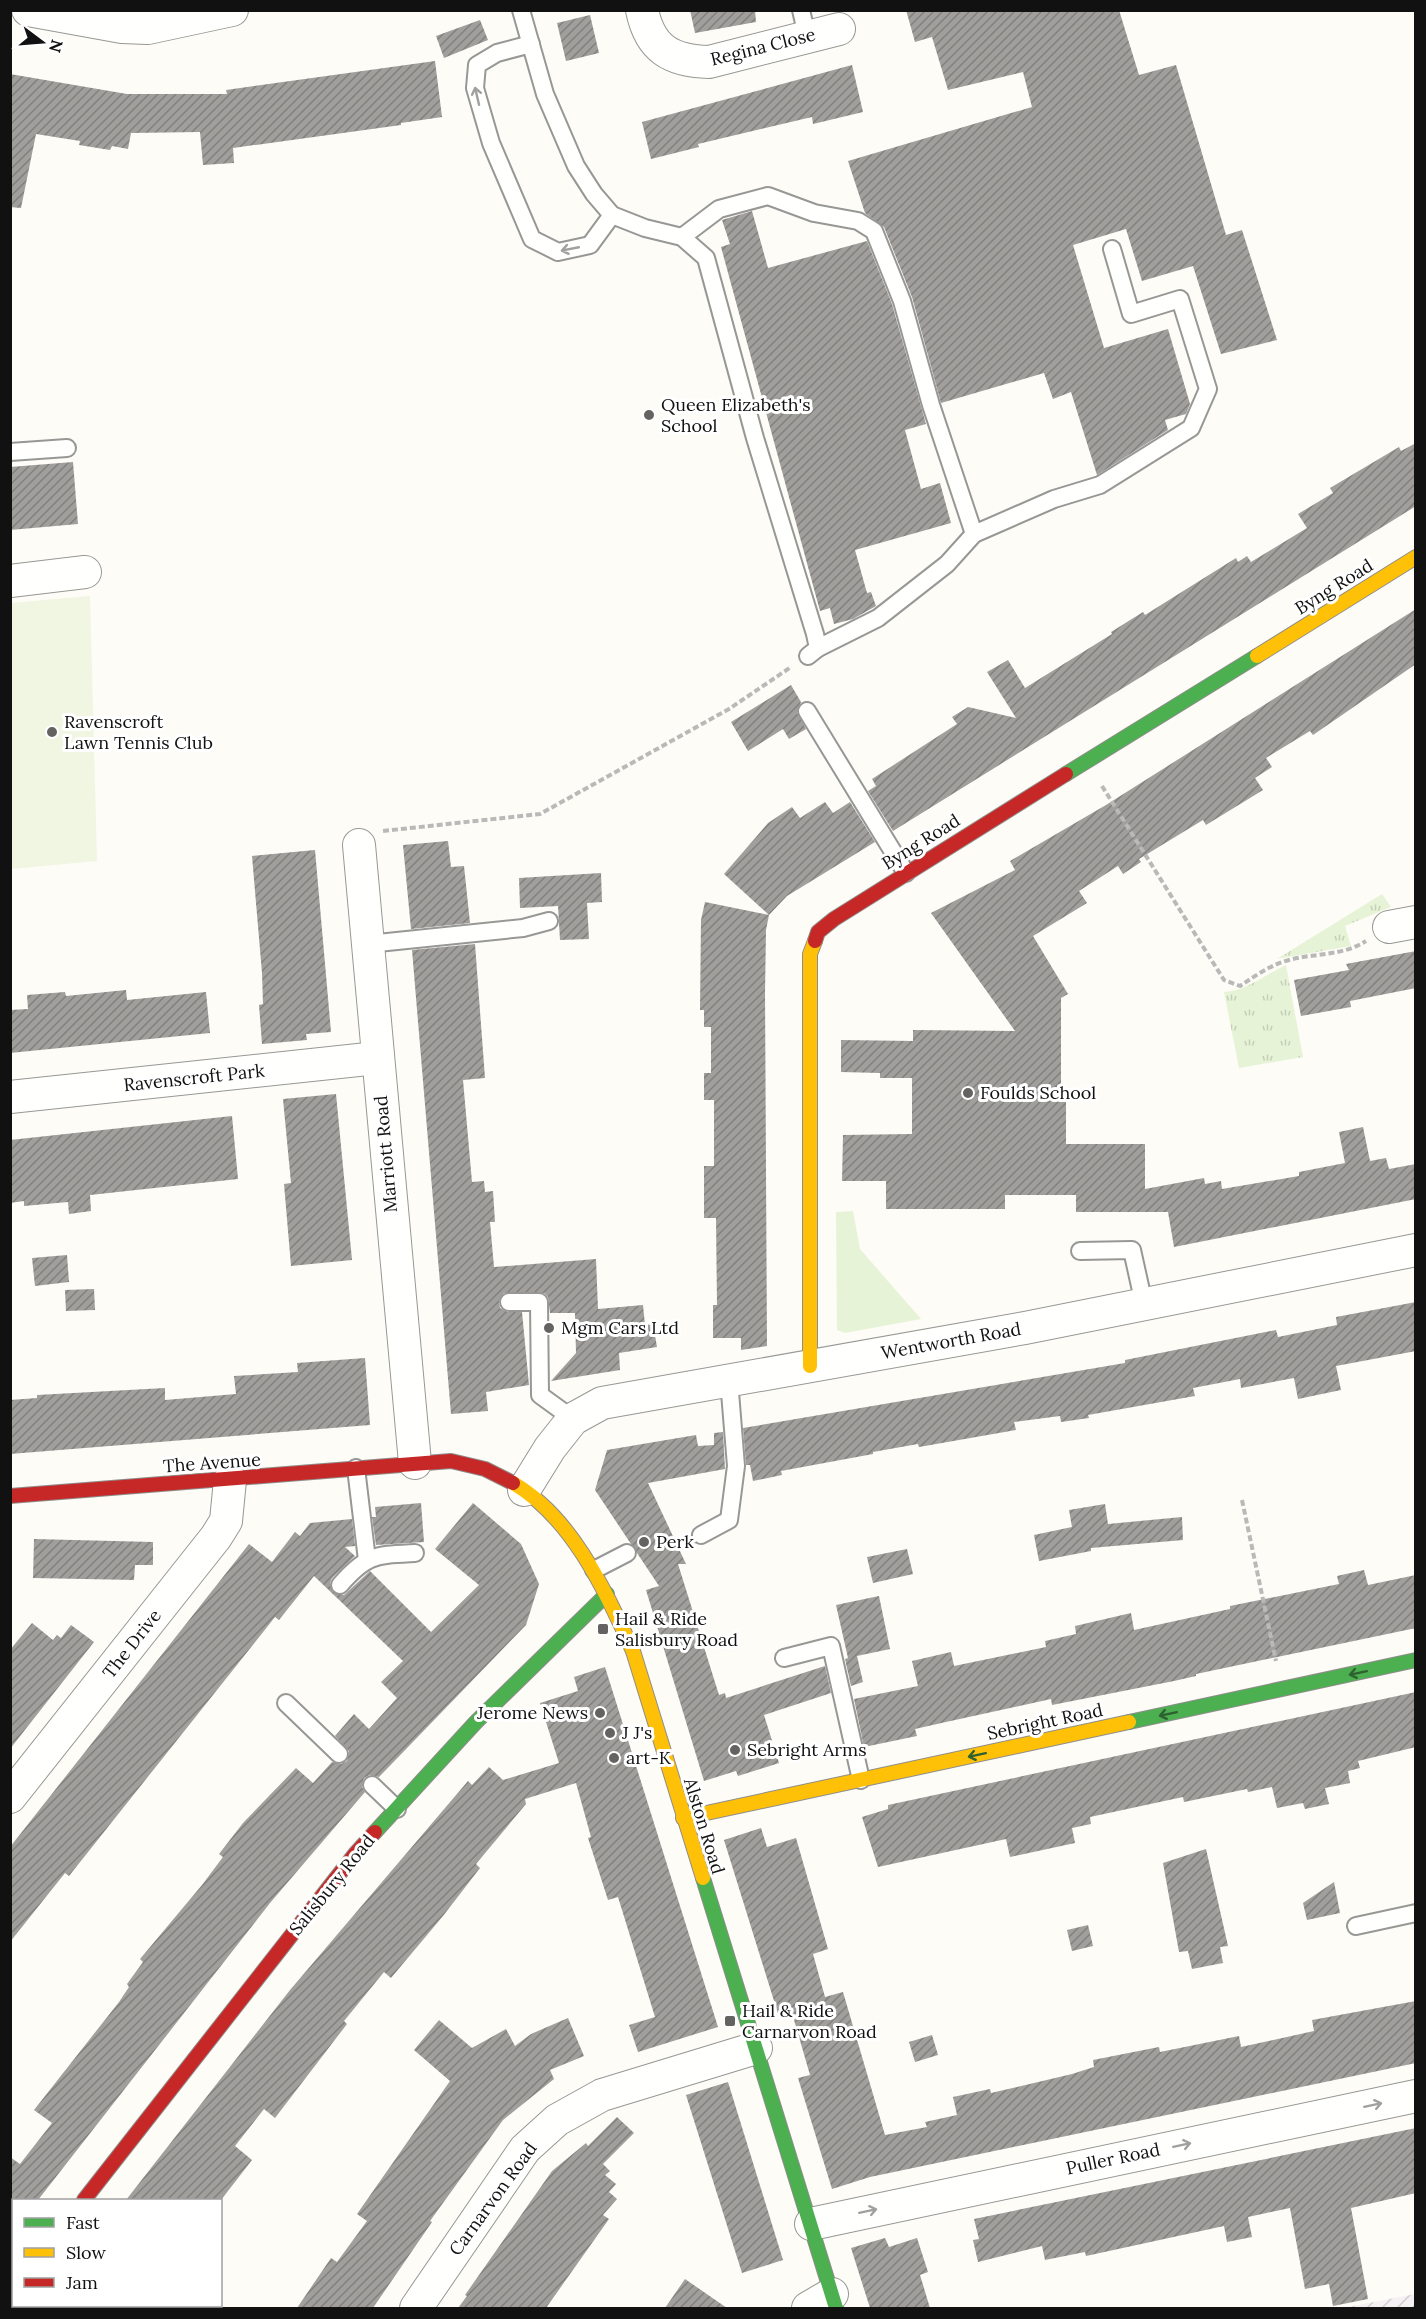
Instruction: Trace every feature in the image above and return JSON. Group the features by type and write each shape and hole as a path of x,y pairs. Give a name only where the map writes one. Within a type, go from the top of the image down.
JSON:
{"street":[{"path":"28,10 122,27 149,19 232,10"},
{"name":"Regina Close","path":"642,10 653,41 667,53 687,61 709,62 804,23 839,29"},
{"name":"Byng Road","path":"810,1366 810,954 818,932 834,918 1009,808 1088,762 1416,557"},
{"path":"10,581 85,572"},
{"name":"Marriott Road","path":"367,838 368,945 415,1462"},
{"name":"Ravenscroft Park","path":"10,1097 377,1058"},
{"name":"Wentworth Road","path":"524,1490 550,1448 573,1419 602,1403 1144,1304 1416,1250"},
{"name":"The Avenue","path":"10,1496 230,1480 415,1462"},
{"name":"Alston Road","path":"415,1462 466,1463 524,1490 561,1526 594,1570 607,1594 633,1651 811,2224 825,2304"},
{"name":"The Drive","path":"10,1797 216,1538 226,1521 230,1480"},
{"name":"Salisbury Road","path":"85,2199 355,1854 476,1722 607,1594"},
{"name":"Sebright Road","path":"683,1818 1416,1660"},
{"name":"Carnarvon Road","path":"416,2308 525,2149 557,2120 602,2095 756,2048"},
{"name":"Puller Road","path":"811,2224 1416,2096"}],"lane":[{"path":"521,10 545,94 576,165 594,194 612,215 645,228 682,237 706,258 813,652 878,618 947,564 974,534 1054,499 1100,485 1191,428 1208,389 1180,299 1131,314 1112,249"},
{"path":"531,44 497,53 477,65 475,88 490,143 528,231 532,239 558,252 590,245 612,215"},
{"path":"682,237 719,209 768,196 814,213 858,221 874,231 902,301 931,405 974,534"},
{"path":"10,452 67,448"},
{"path":"807,711 906,873"},
{"path":"368,945 523,928 549,921"},
{"path":"1080,1251 1132,1251 1144,1304"},
{"path":"509,1302 539,1302 540,1395 573,1419"},
{"path":"701,1535 729,1520 736,1466 729,1380"},
{"path":"356,1468 368,1560"},
{"path":"594,1570 627,1553"},
{"path":"340,1585 357,1565 368,1560 381,1555 415,1554"},
{"path":"783,1658 831,1646 861,1780"},
{"path":"286,1703 339,1754"},
{"path":"372,1785 397,1809"},
{"path":"1356,1926 1416,1913"}],"path":[{"path":"367,838 540,814 729,709 813,652"},
{"path":"1088,762 1224,980 1240,986 1266,968 1289,960 1354,949 1402,924"},
{"path":"1242,1500 1282,1689"}],"shaded area":[{"path":"1415,2294 1415,2308 1343,2308"}],"green space":[{"name":"Ravenscroft Lawn Tennis Club","path":"90,596 97,861 11,869 11,603"},
{"path":"1382,894 1391,907 1345,926 1351,946 1277,959"},
{"path":"1286,965 1303,1057 1239,1068 1224,992 1241,989"},
{"path":"853,1211 860,1249 921,1319 845,1333 837,1330 836,1212"}],"building":[{"path":"690,10 755,10 756,22 695,33"},
{"path":"906,10 1119,10 1139,75 1176,65 1226,235 1242,230 1277,340 1221,354 1193,266 1142,281 1126,229 1073,245 1104,348 1168,329 1190,404 1186,414 1165,420 1168,430 1097,475 1071,392 1053,399 1044,373 941,403 912,297 884,227 865,213 848,161 1032,107 1023,72 948,90 932,37 915,42"},
{"path":"590,15 599,53 566,61 557,23"},
{"path":"480,20 488,40 444,58 436,36"},
{"path":"435,61 442,117 401,123 401,125 233,148 234,163 203,165 200,132 131,133 128,149 112,146 110,150 79,145 80,141 36,134 21,208 10,207 10,74 127,94 227,94 226,90"},
{"path":"852,65 863,112 813,124 812,117 698,144 699,147 651,159 642,122"},
{"path":"752,211 768,268 867,241 892,304 926,424 905,430 921,489 940,483 951,523 855,550 867,593 871,592 876,606 853,619 834,624 830,608 820,611 721,247 730,244 722,220"},
{"path":"1416,443 1416,506 893,831 868,791 876,786 872,779 957,724 952,717 968,707 1016,718 987,672 1008,660 1025,688 1143,612 1145,615 1236,558 1238,562 1247,556 1251,562 1307,528 1298,514 1333,493 1330,488 1399,447 1401,451"},
{"path":"73,462 78,524 10,530 10,467"},
{"path":"1416,609 1416,664 1313,735 1310,731 1266,758 1272,767 1255,778 1263,790 1206,825 1203,820 1139,859 1141,862 1123,874 1118,866 1079,891 1087,903 1033,936 1068,994 1061,998 1061,1089 1066,1089 1066,1144 1145,1144 1145,1189 1204,1178 1205,1184 1221,1181 1222,1189 1299,1176 1299,1172 1345,1163 1339,1132 1363,1127 1370,1161 1386,1158 1389,1169 1416,1164 1416,1199 1174,1247 1168,1212 1076,1212 1076,1195 1005,1195 1005,1209 886,1209 886,1181 842,1181 843,1135 912,1134 912,1078 880,1078 880,1073 841,1072 841,1040 913,1041 913,1030 1015,1031 931,913 1015,870 1010,861 1106,805"},
{"path":"791,685 801,702 797,712 806,729 789,739 783,729 748,751 731,722"},
{"path":"825,802 833,813 850,802 875,842 787,896 769,915 724,874 768,823 792,807 800,818"},
{"path":"448,841 451,867 464,866 470,923 411,929 403,845"},
{"path":"315,850 331,1032 306,1034 307,1040 262,1044 259,1005 263,1004 262,973 252,856"},
{"path":"601,873 602,902 587,903 589,939 560,940 558,906 520,908 519,878"},
{"path":"705,902 769,915 766,930 765,993 767,1346 741,1350 741,1338 713,1338 713,1305 717,1305 716,1218 704,1218 704,1166 714,1166 714,1100 704,1100 704,1073 711,1073 711,1027 704,1027 704,1010 700,1010 701,920"},
{"path":"475,944 485,1078 463,1080 472,1182 484,1181 485,1192 493,1191 495,1222 490,1222 494,1267 596,1259 598,1309 643,1305 645,1325 653,1324 657,1347 619,1353 620,1370 551,1381 576,1353 575,1313 550,1313 548,1297 544,1293 504,1293 499,1301 500,1308 508,1312 522,1312 529,1385 486,1392 488,1411 451,1414 412,950"},
{"path":"1416,951 1416,988 1350,1001 1351,1007 1301,1016 1294,980 1349,970 1346,964"},
{"path":"126,990 127,1000 206,992 210,1033 10,1053 10,1010 28,1009 27,995 65,992 66,996"},
{"path":"336,1094 352,1260 291,1266 284,1184 291,1183 283,1099"},
{"path":"232,1116 238,1179 90,1195 91,1211 69,1214 68,1202 24,1206 24,1201 10,1203 10,1140"},
{"path":"67,1255 69,1282 35,1286 32,1258"},
{"path":"94,1289 95,1310 66,1311 65,1290"},
{"path":"1416,1302 1416,1351 1336,1366 1341,1390 1298,1399 1294,1378 1241,1388 1240,1379 1193,1388 1195,1396 1088,1415 1089,1418 1061,1422 1060,1416 1014,1422 1016,1430 919,1447 918,1444 873,1452 873,1454 781,1471 782,1475 753,1481 750,1465 746,1465 743,1428 1125,1363 1125,1360 1276,1330 1278,1337 1337,1325 1336,1317"},
{"path":"365,1358 370,1425 10,1454 10,1400 37,1398 37,1395 165,1388 165,1400 236,1394 234,1376 298,1372 297,1363"},
{"path":"723,1432 725,1469 648,1483 686,1564 678,1564 719,1695 725,1693 726,1698 825,1666 831,1693 764,1715 779,1763 738,1776 736,1771 704,1781 646,1590 659,1586 595,1490 607,1450 696,1435 698,1446 714,1445 714,1433"},
{"path":"421,1503 424,1542 376,1545 372,1517 376,1517 375,1507"},
{"path":"473,1503 521,1544 539,1584 526,1625 379,1777 370,1775 364,1778 362,1787 365,1792 270,1903 39,2199 10,2200 10,2157 20,2164 52,2123 34,2110 119,2002 129,1987 127,1984 143,1962 140,1959 202,1885 223,1857 219,1854 243,1823 296,1768 313,1783 332,1762 341,1764 347,1761 349,1751 335,1736 354,1714 369,1729 397,1698 381,1682 403,1661 314,1576 279,1620 275,1617 69,1876 65,1873 10,1942 10,1847 249,1544 272,1562 295,1532 300,1536 310,1523 352,1519 355,1546 345,1547 355,1556 332,1578 330,1583 333,1592 344,1595 370,1571 431,1632 479,1585 435,1549"},
{"path":"1105,1504 1108,1524 1182,1517 1183,1540 1091,1548 1091,1551 1039,1561 1034,1535 1072,1527 1069,1510"},
{"path":"34,1539 153,1542 153,1565 135,1565 134,1580 33,1578"},
{"path":"907,1549 913,1574 873,1583 867,1557"},
{"path":"1364,1570 1368,1585 1416,1575 1416,1628 1052,1705 1051,1699 915,1729 917,1736 864,1747 854,1699 918,1686 912,1661 951,1652 954,1666 1046,1647 1045,1641 1076,1634 1075,1626 1131,1613 1134,1630 1230,1609 1230,1606 1339,1584 1337,1576"},
{"path":"879,1596 890,1649 857,1656 863,1682 851,1686 845,1659 848,1658 836,1605"},
{"path":"32,1623 53,1640 57,1635 61,1638 71,1625 94,1642 10,1749 10,1650"},
{"path":"605,1667 718,2027 638,2052 629,2025 655,2017 618,1897 608,1900 588,1838 591,1837 576,1783 525,1799 526,1804 476,1864 480,1868 443,1916 391,1978 384,1972 344,2021 347,2024 275,2118 264,2109 235,2146 252,2160 222,2199 127,2199 290,1990 468,1781 472,1785 489,1767 503,1780 559,1763 540,1703 578,1691 574,1677"},
{"path":"1416,1692 1416,1747 1358,1761 1360,1768 1348,1771 1350,1783 1325,1788 1329,1804 1305,1809 1303,1803 1277,1808 1272,1787 1248,1792 1247,1789 1184,1802 1183,1797 1090,1817 1091,1824 1072,1828 1075,1843 1010,1857 1006,1839 878,1867 862,1817 888,1809 888,1805"},
{"path":"761,1828 767,1847 796,1838 828,1949 813,1954 825,1997 843,1992 885,2135 927,2127 925,2122 957,2115 953,2097 990,2089 991,2093 1072,2074 1094,2067 1093,2060 1159,2047 1160,2052 1239,2036 1241,2047 1314,2031 1312,2020 1416,2001 1416,2063 870,2177 832,2189 798,2078 810,2075 792,2013 779,2017 724,1840"},
{"path":"1206,1849 1228,1946 1220,1947 1223,1963 1192,1969 1188,1951 1179,1952 1163,1863"},
{"path":"1334,1882 1340,1913 1307,1920 1303,1903"},
{"path":"1088,1925 1093,1946 1072,1951 1067,1930"},
{"path":"568,2018 584,2056 550,2070 554,2079 503,2120 430,2221 432,2222 373,2308 297,2308 331,2258 337,2262 367,2221 357,2214 450,2081 414,2050 439,2020 472,2048 506,2029 515,2046 531,2034"},
{"path":"932,2035 938,2055 915,2062 909,2042"},
{"path":"728,2082 783,2260 742,2273 686,2095"},
{"path":"617,2117 634,2133 603,2164 610,2171 605,2175 616,2184 609,2192 617,2199 603,2215 609,2219 546,2308 458,2308 552,2171 586,2143 588,2146"},
{"path":"1416,2128 1416,2193 1351,2208 1368,2299 1333,2306 1329,2284 1305,2289 1290,2208 1248,2217 1252,2237 1227,2242 1224,2226 1086,2256 1085,2252 1045,2260 1042,2246 978,2262 973,2240 979,2239 974,2219"},
{"path":"885,2238 889,2247 917,2238 928,2272 920,2275 930,2308 870,2308 851,2248"},
{"path":"685,2279 727,2308 665,2308"}],"traffic: fast":[{"path":"1066,774 1257,656"},
{"path":"375,1832 476,1722 607,1594"},
{"path":"1129,1722 1416,1660"},
{"path":"703,1878 836,2308"}],"traffic: slow":[{"path":"1257,656 1416,557"},
{"path":"810,1366 810,954 815,941"},
{"path":"513,1483 534,1498 570,1536 599,1581 622,1628 633,1651 703,1878"},
{"path":"683,1818 1129,1722"}],"traffic: jam":[{"path":"815,941 818,932 834,919 1066,774"},
{"path":"10,1496 451,1461 485,1469 513,1483"},
{"path":"85,2199 355,1854 375,1832"}],"place":[{"name":"Queen Elizabeth's School","path":"649,415"},
{"name":"Ravenscroft Lawn Tennis Club","path":"52,732"},
{"name":"Foulds School","path":"968,1093"},
{"name":"Mgm Cars Ltd","path":"549,1328"},
{"name":"Perk","path":"644,1542"},
{"name":"Hail & Ride Salisbury Road","path":"603,1629"},
{"name":"Jerome News","path":"600,1713"},
{"name":"J J's","path":"610,1733"},
{"name":"Sebright Arms","path":"735,1750"},
{"name":"art-K","path":"614,1758"},
{"name":"Hail & Ride Carnarvon Road","path":"730,2021"}]}
